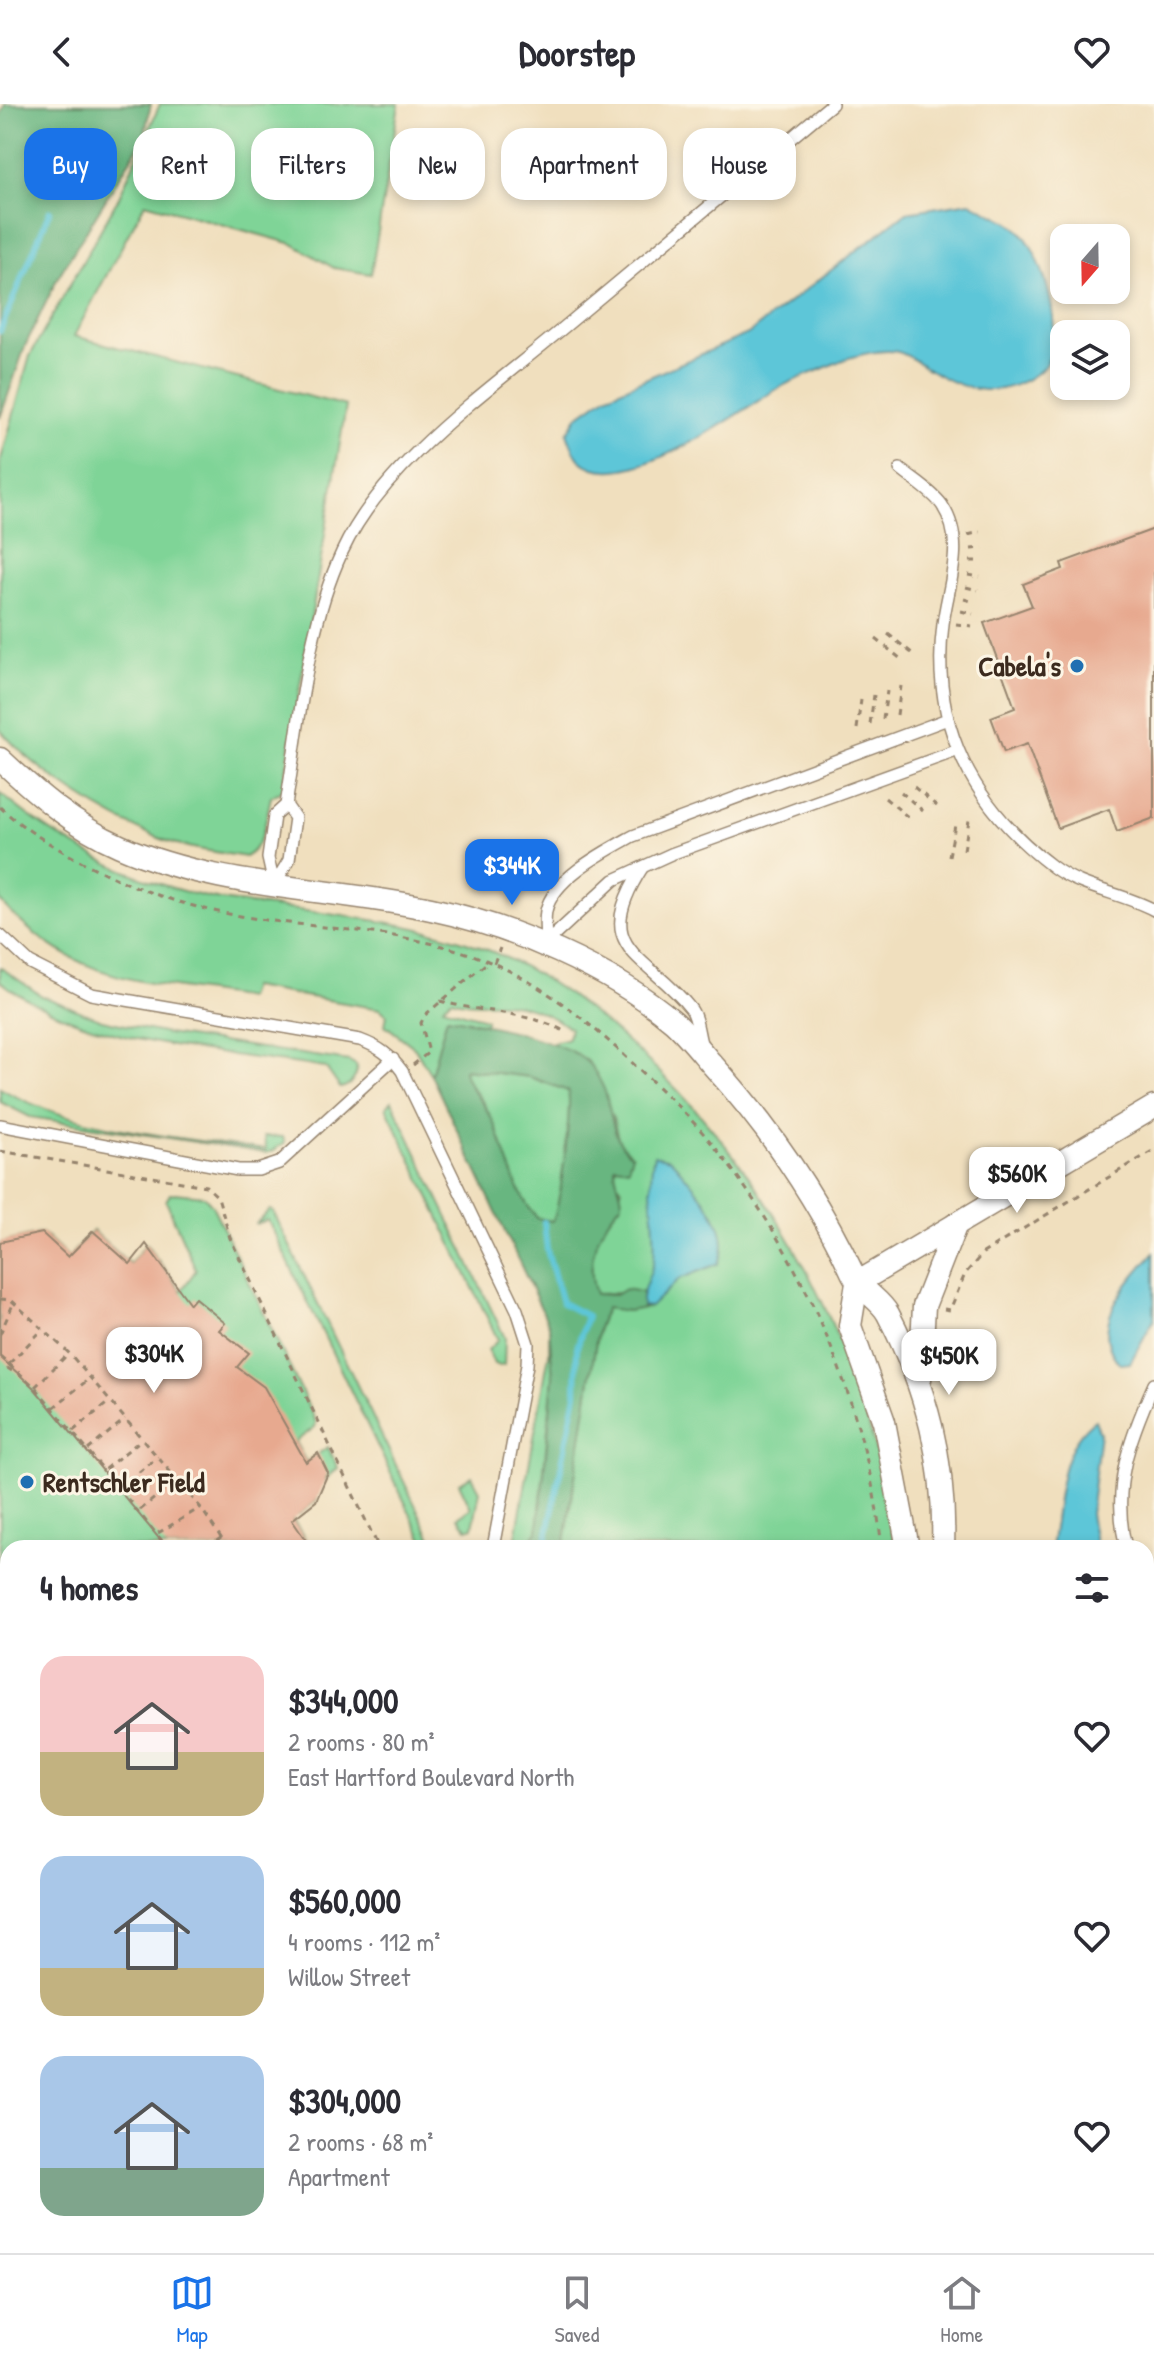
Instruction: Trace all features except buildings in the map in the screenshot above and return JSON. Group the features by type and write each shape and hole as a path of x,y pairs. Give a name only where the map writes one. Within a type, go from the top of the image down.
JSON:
{"street":[{"path":"0,759 41,797 117,845 195,872 431,909 546,943 674,1022 789,1157 834,1235 857,1283 886,1310 929,1409 943,1482 943,1540"},
{"path":"906,1540 884,1422 850,1326 857,1283 1154,1107"},
{"path":"920,1388 924,1306 956,1224"}],"lane":[{"path":"274,885 268,858 274,816 286,805 315,628 342,551 372,503 422,448 490,389 832,104"},
{"path":"900,469 942,505 953,539 955,567 940,649 945,720 956,751 979,789 1012,832 1055,869 1154,910"},
{"path":"546,943 546,909 566,881 593,858 633,836 945,720"},
{"path":"546,943 614,880 671,854 956,751"},
{"path":"274,885 289,860 295,818 286,805"},
{"path":"642,868 621,903 619,922 625,940 640,963 693,1010 704,1055"},
{"path":"0,935 30,963 91,994 360,1040 378,1047 393,1059 402,1071 510,1296 528,1344 494,1540"},
{"path":"0,1125 238,1170 258,1170 279,1163 393,1059"},
{"path":"1124,1540 1118,1514 1125,1458 1154,1384"}],"path":[{"path":"888,634 913,654"},
{"path":"876,639 901,659"},
{"path":"897,715 901,686"},
{"path":"883,719 887,691"},
{"path":"870,724 874,695"},
{"path":"857,729 861,700"},
{"path":"914,787 937,806"},
{"path":"901,792 923,811"},
{"path":"885,798 908,817"},
{"path":"0,807 56,848 152,894 204,909 411,940 489,961 550,992 642,1072 713,1145 770,1227 810,1302 847,1388 867,1458 881,1540"},
{"path":"964,850 969,820"},
{"path":"949,856 955,825"},
{"path":"422,1061 430,1049 422,1019 489,961"},
{"path":"440,1001 470,1009 529,1016 564,1031"},
{"path":"950,1310 965,1274 983,1253 1154,1150"},
{"path":"0,1151 206,1186 215,1192 230,1238 375,1540"},
{"path":"0,1299 14,1302 69,1353 200,1508 221,1538 218,1540"},
{"path":"0,1334 14,1302"},
{"path":"12,1371 6,1367 43,1329"},
{"path":"35,1387 69,1353"},
{"path":"0,1356 35,1387 163,1540"},
{"path":"53,1408 90,1378"},
{"path":"73,1432 110,1401"},
{"path":"88,1450 125,1419"},
{"path":"105,1469 142,1439"},
{"path":"120,1487 158,1457"},
{"path":"139,1510 177,1480"},
{"path":"158,1533 200,1508"}],"green space":[{"path":"5,104 151,104 146,128 133,128 133,155 117,181 117,128 24,128 24,200 105,200 58,277 26,344 0,418 0,116"},
{"path":"160,104 399,104 395,128 390,128 390,159 371,274 334,268 293,244 145,203 74,336 346,406 283,790 271,797 260,839 245,857 169,842 117,818 53,778 0,730 0,463 30,356 119,197 133,165 133,200 235,200 235,128 149,128"},
{"path":"0,793 76,846 161,884 221,900 354,917 453,938 525,967 581,1004 634,1048 686,1099 732,1154 773,1213 809,1275 839,1340 863,1407 882,1477 894,1540 565,1540 598,1328 606,1308 626,1311 642,1306 642,1292 595,1294 591,1266 593,1253 602,1227 622,1189 614,1177 615,1165 632,1155 620,1147 613,1118 578,1054 547,1044 568,1038 570,1028 521,1006 451,999 443,1007 486,1019 486,1024 447,1017 431,1075 415,1048 385,1025 387,1015 380,1009 251,987 247,998 143,982 113,974 84,964 56,949 0,901"},
{"path":"0,967 42,996 102,1020 167,1034 349,1061 356,1065 355,1077 351,1083 340,1088 326,1068 156,1043 113,1033 72,1020 34,1003 0,981"},
{"path":"447,1017 515,1032 551,1043 583,1058 597,1074 616,1133 632,1155 628,1168 615,1166 622,1203 600,1234 593,1257 593,1281 596,1294 615,1295 625,1289 642,1292 642,1306 650,1307 628,1311 606,1308 598,1328 565,1540 531,1540 538,1530 553,1377 549,1325 431,1075","holes":["464,1069 530,1077 568,1091 564,1158 552,1221 537,1218 522,1195 497,1130 471,1087"]},
{"path":"464,1069 530,1077 568,1091 564,1158 552,1221 537,1218 520,1193 492,1120 466,1079"},
{"path":"0,1088 61,1114 129,1130 266,1150 264,1136 283,1137 285,1143 268,1153 30,1117 0,1102"},
{"path":"392,1101 505,1338 504,1365 494,1364 488,1350 498,1340 386,1107"},
{"path":"170,1194 204,1196 212,1205 316,1422 315,1427 295,1442 306,1462 328,1447 338,1468 320,1485 316,1501 298,1515 289,1514 306,1540 0,1540 0,1243 42,1233 74,1263 77,1259 72,1253 93,1231 130,1264 146,1244 181,1291 196,1270 166,1201"},
{"path":"270,1210 273,1211 432,1540 423,1540 268,1220 255,1224"},
{"path":"549,1325 553,1377 538,1530 531,1540 515,1540 549,1354"},
{"path":"472,1476 480,1491 473,1527 468,1529 458,1517 471,1508 459,1483"}],"water":[{"path":"970,202 1005,220 1022,233 1039,263 1053,320 1050,320 1050,353 1037,373 1009,387 983,390 943,378 902,353 883,351 865,354 839,361 784,385 710,432 651,461 624,469 599,469 580,460 567,433 578,416 606,396 748,334 907,212"},
{"path":"654,1155 670,1159 704,1199 719,1224 723,1251 718,1264 679,1279 650,1307 642,1306 642,1299 654,1257 651,1180"},
{"path":"1154,1253 1154,1319 1130,1363 1120,1364 1107,1336 1109,1321 1122,1291"},
{"path":"1095,1420 1100,1433 1090,1514 1095,1540 1052,1540 1066,1461 1083,1431"}],"waterway":[{"path":"0,331 50,211"},
{"path":"544,1222 547,1250 562,1303 587,1316 577,1347 576,1394 547,1540"}],"place":[{"name":"Cabela's","path":"1077,666"},
{"name":"Rentschler Field","path":"27,1482"}]}
